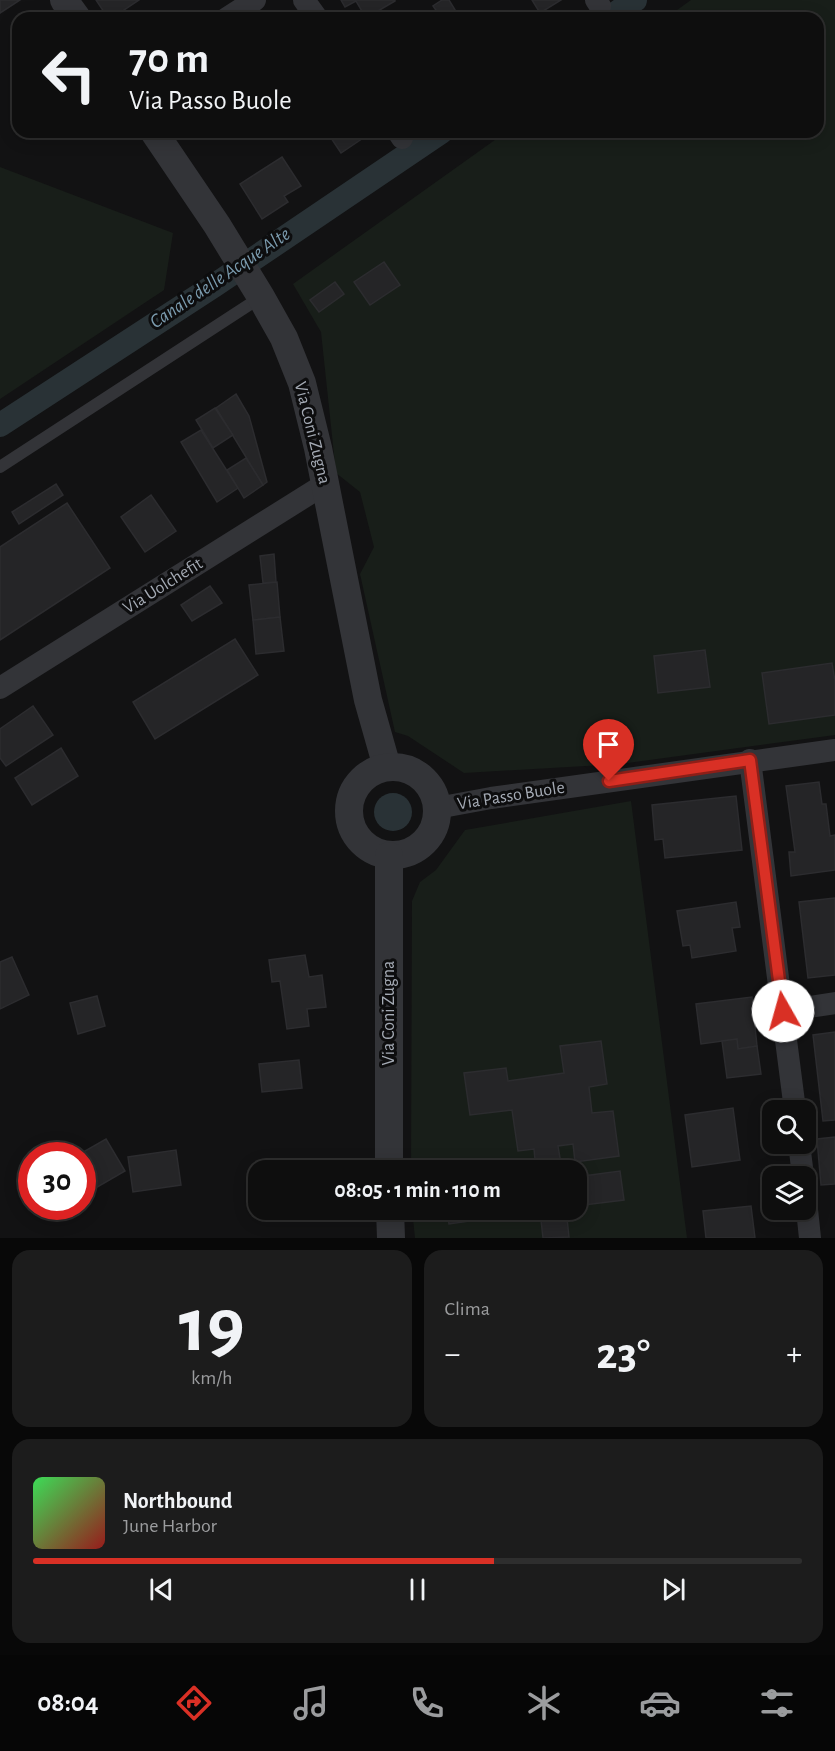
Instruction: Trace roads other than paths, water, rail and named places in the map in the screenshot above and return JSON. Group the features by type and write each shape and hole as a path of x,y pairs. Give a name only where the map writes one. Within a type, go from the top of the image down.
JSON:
{"street":[{"path":"236,12 255,0"},
{"name":"Via Coni Zugna","path":"158,138 217,225 261,297 284,338 302,383 325,484 368,700 387,767"},
{"name":"Via Uolchefit","path":"0,688 325,484"},
{"name":"Via Passo Buole","path":"437,808 502,796 835,750"},
{"path":"750,760 794,1100"},
{"path":"387,767 414,772 426,781 437,808 436,823 429,837 418,848 404,854 389,856 369,849 354,834 349,820 349,806 353,792 361,780 387,767"},
{"name":"Via Coni Zugna","path":"389,856 389,1160"},
{"path":"783,1011 835,1003"},
{"path":"390,1220 391,1238"},
{"path":"808,1220 810,1238"}],"lane":[{"path":"0,467 261,297"}],"waterway":[{"name":"Canale delle Acque Alte","path":"618,12 635,0"},
{"name":"Canale delle Acque Alte","path":"0,425 215,285 432,138"}]}
